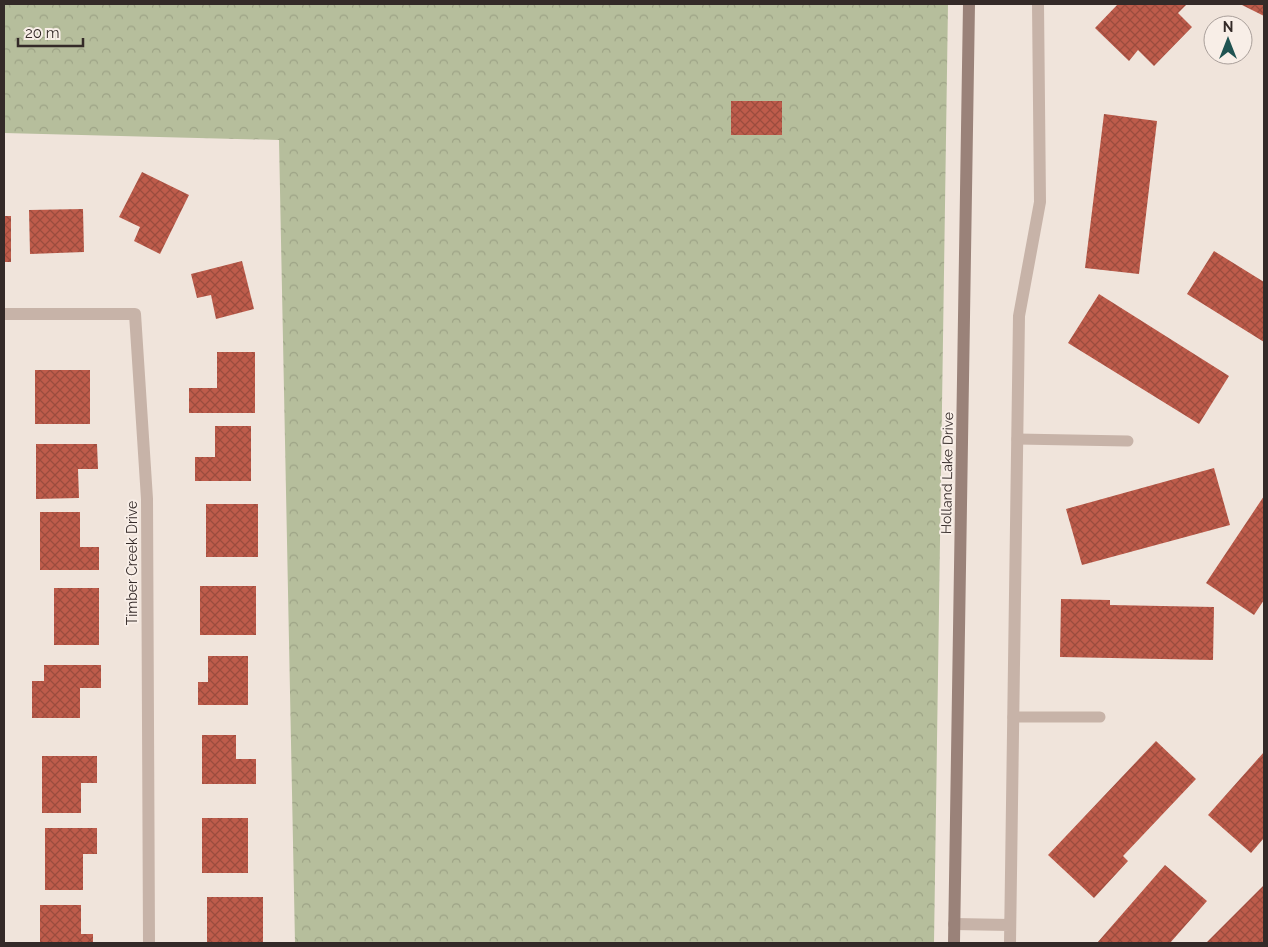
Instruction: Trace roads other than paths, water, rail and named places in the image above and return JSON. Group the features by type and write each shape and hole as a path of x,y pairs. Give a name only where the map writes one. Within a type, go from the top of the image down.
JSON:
{"street":[{"name":"Holland Lake Drive","path":"954,943 969,4"},
{"path":"1010,943 1019,316 1040,202 1038,4"},
{"name":"Timber Creek Drive","path":"4,314 135,314 147,499 149,943"},
{"path":"954,924 1010,925"}],"lane":[{"path":"1017,439 1128,441"},
{"path":"1013,717 1100,717"}]}
